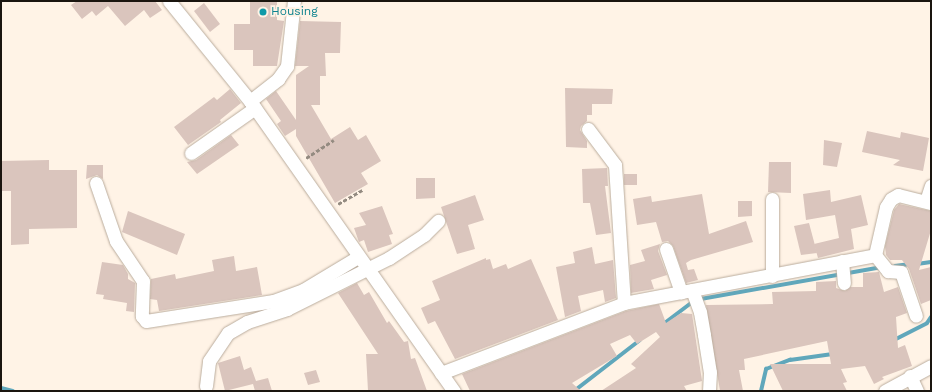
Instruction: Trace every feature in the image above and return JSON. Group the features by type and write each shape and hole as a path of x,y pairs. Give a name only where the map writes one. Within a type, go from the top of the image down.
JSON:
{"street":[{"path":"169,1 253,105 454,391"},
{"path":"190,153 253,105 287,66 294,1"},
{"path":"588,129 615,165 624,303"},
{"path":"96,183 116,241 144,281 142,316 146,321 273,301 303,290 358,256"},
{"path":"882,263 886,207 891,199 898,196 928,202 931,186"},
{"path":"772,199 772,276"},
{"path":"206,386 209,361 228,333 246,322 287,309 412,244 438,221"},
{"path":"666,249 700,312 710,372 709,391"},
{"path":"441,373 624,303 689,293 772,276 843,272 882,263 901,272 916,316"},
{"path":"885,391 910,376 931,366"},
{"path":"910,376 917,391"}],"path":[{"path":"294,165 334,140"},
{"path":"328,210 362,190"}],"building":[{"path":"77,1 155,1 162,10 150,18 144,10 125,26 108,6 96,16 92,11 82,19 71,5"},
{"path":"250,1 277,1 277,20 284,21 277,66 253,66 253,50 234,50 234,24 250,24"},
{"path":"204,3 220,24 210,32 194,11"},
{"path":"300,21 341,22 340,53 325,53 326,76 320,76 320,105 311,105 331,139 350,127 358,140 366,135 381,161 361,173 368,184 335,203 296,136 296,129 285,136 277,124 281,121 266,99 276,91 296,120 296,75 309,66 295,66"},
{"path":"565,88 613,89 612,104 592,104 592,115 587,115 587,121 581,126 580,130 587,141 587,148 566,147"},
{"path":"230,89 241,103 220,120 221,122 188,145 174,127 214,97 217,100"},
{"path":"867,131 900,138 901,132 929,138 923,171 893,165 900,160 862,152"},
{"path":"231,135 239,145 197,174 187,162 196,160"},
{"path":"824,140 842,143 837,167 823,165"},
{"path":"49,160 49,170 77,170 77,228 29,229 29,244 11,245 11,191 1,191 1,161"},
{"path":"769,162 791,162 791,193 768,192"},
{"path":"87,165 103,165 103,179 97,175 86,179"},
{"path":"607,168 608,186 605,186 611,233 596,235 590,203 583,203 582,169"},
{"path":"624,174 637,174 637,185 624,185"},
{"path":"416,178 435,178 435,198 416,199"},
{"path":"830,190 831,202 861,195 868,225 851,229 854,249 818,258 814,244 839,238 835,215 806,220 803,194"},
{"path":"702,194 709,234 746,221 753,242 691,260 686,263 688,270 694,269 698,280 686,283 673,246 668,241 662,242 656,222 637,225 633,199 651,196 652,202"},
{"path":"475,195 484,220 468,225 475,249 457,254 441,207"},
{"path":"738,201 752,201 752,216 738,217"},
{"path":"899,204 931,211 931,230 919,270 931,267 931,300 921,304 909,269 902,260 890,260 886,255 885,246 894,210"},
{"path":"382,206 393,234 389,235 392,244 368,252 364,240 359,242 354,228 366,225 359,213"},
{"path":"128,211 185,234 177,255 122,232"},
{"path":"809,223 817,253 801,255 794,226"},
{"path":"660,244 658,251 667,275 651,280 654,289 631,293 630,265 645,261 641,250"},
{"path":"592,247 595,264 613,260 616,298 605,302 603,290 578,296 581,311 565,317 556,267 575,263 573,252"},
{"path":"234,256 236,271 257,267 262,295 159,311 157,300 150,299 151,279 175,274 176,279 214,271 212,260"},
{"path":"486,258 486,260 490,259 493,269 506,264 508,269 531,259 558,320 455,359 435,321 428,324 421,308 440,300 432,281"},
{"path":"102,262 123,265 128,274 128,279 135,283 134,312 126,311 127,303 103,299 104,295 96,294"},
{"path":"879,272 884,292 898,287 907,313 896,317 898,348 905,345 912,366 882,377 884,379 874,384 865,366 841,369 847,382 843,383 847,391 783,391 770,364 831,364 827,341 744,359 745,370 739,370 743,391 720,391 706,305 773,304 772,292 816,291 816,282 836,281 836,288 845,291 850,287 863,287 863,273"},
{"path":"357,283 364,295 369,292 387,323 389,321 404,342 408,341 411,359 415,358 427,391 368,391 366,354 378,354 338,293"},
{"path":"659,304 666,323 681,313 692,314 702,381 684,386 687,391 601,391 636,368 631,364 660,337 656,332 637,344 630,335 610,344 617,356 572,383 581,391 470,391 462,374 626,311"},
{"path":"240,356 244,370 251,367 256,381 268,378 272,391 255,391 253,384 225,391 218,363"},
{"path":"316,370 320,382 308,385 304,373"}],"waterway":[{"path":"917,264 931,262"},
{"path":"895,266 910,264"},
{"path":"662,325 695,300 882,267"},
{"path":"894,340 927,323 931,317"},
{"path":"574,391 640,340"},
{"path":"761,391 766,369 790,360 833,354"},
{"path":"1,388 13,391"}],"place":[{"name":"Housing","path":"263,12"}]}
